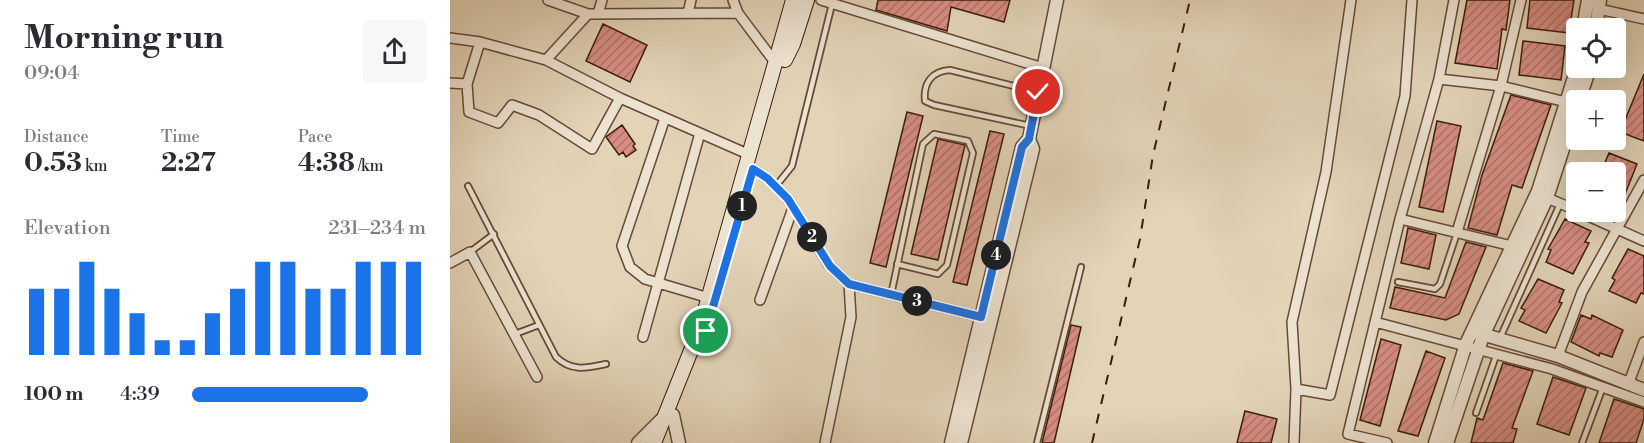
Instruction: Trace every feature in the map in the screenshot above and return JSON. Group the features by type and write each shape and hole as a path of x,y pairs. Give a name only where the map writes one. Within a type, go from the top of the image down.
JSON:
{"main road":[{"path":"772,76 771,57 786,0"},
{"path":"654,443 670,414 706,331 793,0"},
{"path":"662,443 785,60 800,0"},
{"path":"785,60 794,44 807,0"}],"street":[{"path":"548,0 593,14 738,14"},
{"path":"546,60 593,14 602,0"},
{"path":"688,13 691,0"},
{"path":"733,0 738,14 771,57"},
{"path":"821,0 1043,68"},
{"path":"951,443 1022,147 1030,132 1057,0"},
{"path":"1294,443 1296,389 1292,322 1326,172 1351,0"},
{"path":"1296,389 1330,395 1405,96 1412,0"},
{"path":"1412,16 1419,0"},
{"path":"1387,443 1347,439 1400,219 1439,79 1454,0"},
{"path":"1457,232 1501,86 1521,0"},
{"path":"1585,18 1588,0"},
{"path":"1600,4 1644,20"},
{"path":"450,38 480,42 546,60 620,98 700,133 752,162 794,208 830,266 849,284 981,317"},
{"path":"480,42 467,84 469,112 498,123 512,105 539,115 592,149 620,98"},
{"path":"1439,79 1501,86 1566,102"},
{"path":"450,83 467,84"},
{"path":"665,118 622,246 630,267 645,279 708,298"},
{"path":"1447,443 1478,338 1512,246 1566,123"},
{"path":"961,443 1033,149 1030,132"},
{"path":"1375,322 1466,344 1478,338 1547,198 1566,132"},
{"path":"642,337 700,133"},
{"path":"1558,356 1582,292 1616,226 1644,180"},
{"path":"1547,198 1566,206"},
{"path":"760,300 794,208"},
{"path":"1400,219 1512,246"},
{"path":"1606,222 1644,241"},
{"path":"450,262 470,252 537,377"},
{"path":"825,443 851,317 849,284"},
{"path":"1478,338 1644,402"},
{"path":"1628,385 1644,342"},
{"path":"1435,443 1466,344"},
{"path":"1498,347 1558,356 1644,390"},
{"path":"638,443 670,414 679,443"}],"lane":[{"path":"776,187 792,166 832,4"},
{"path":"1030,132 934,105 926,101 925,93 931,76 938,70 950,69 1038,92"},
{"path":"891,295 897,264 924,144 934,134 968,141 973,153 947,265 938,274 897,264"},
{"path":"468,186 556,357 566,367 579,369 606,364"},
{"path":"1476,412 1498,347 1533,258 1560,204"},
{"path":"1398,282 1435,289 1440,284 1457,232"},
{"path":"470,252 494,234"},
{"path":"1037,443 1081,267"},
{"path":"515,334 539,325"},
{"path":"1582,443 1603,387"}],"building":[{"path":"878,0 1010,0 1004,22 951,7 947,31 876,10"},
{"path":"1467,0 1510,0 1506,30 1502,29 1497,69 1455,63"},
{"path":"1530,0 1574,0 1571,18 1566,18 1566,33 1527,28"},
{"path":"603,24 647,45 630,82 586,61"},
{"path":"1523,41 1565,46 1561,80 1519,75"},
{"path":"1644,74 1644,141 1626,134 1626,118"},
{"path":"1511,95 1551,105 1522,188 1512,185 1497,235 1468,228 1482,175"},
{"path":"907,112 923,116 886,267 870,263"},
{"path":"1437,121 1461,126 1443,212 1419,207"},
{"path":"622,125 635,144 633,146 636,150 626,157 623,152 619,155 606,137"},
{"path":"990,131 1004,134 967,285 953,282"},
{"path":"938,139 965,145 938,260 911,254"},
{"path":"1609,153 1637,164 1626,192 1626,162 1605,162"},
{"path":"1565,219 1566,222 1572,222 1591,231 1585,242 1589,243 1573,274 1546,262 1551,250 1548,249"},
{"path":"1408,228 1436,235 1429,269 1401,263"},
{"path":"1466,242 1486,247 1459,314 1446,320 1390,308 1395,287 1445,298"},
{"path":"1628,249 1644,256 1644,294 1641,293 1636,303 1609,291 1615,280 1612,278"},
{"path":"1538,279 1564,290 1559,302 1562,303 1546,333 1519,321 1525,310 1521,308"},
{"path":"1581,315 1591,319 1592,315 1623,330 1612,357 1600,353 1599,356 1571,342"},
{"path":"1071,325 1081,327 1054,443 1042,443"},
{"path":"1381,339 1401,345 1380,426 1360,420"},
{"path":"1426,351 1445,358 1418,436 1398,431"},
{"path":"1503,363 1533,371 1512,428 1517,429 1513,443 1471,443 1477,418 1483,420"},
{"path":"1553,377 1586,388 1569,435 1537,424"},
{"path":"1614,399 1644,409 1644,419 1636,443 1599,443"},
{"path":"1245,411 1277,419 1271,443 1237,443"}],"railway":[{"path":"1092,443 1140,239 1153,155 1190,0"}],"route":[{"path":"706,331 753,169 767,178 788,199 830,266 849,284 981,317 1022,147 1029,139 1038,92"}]}
